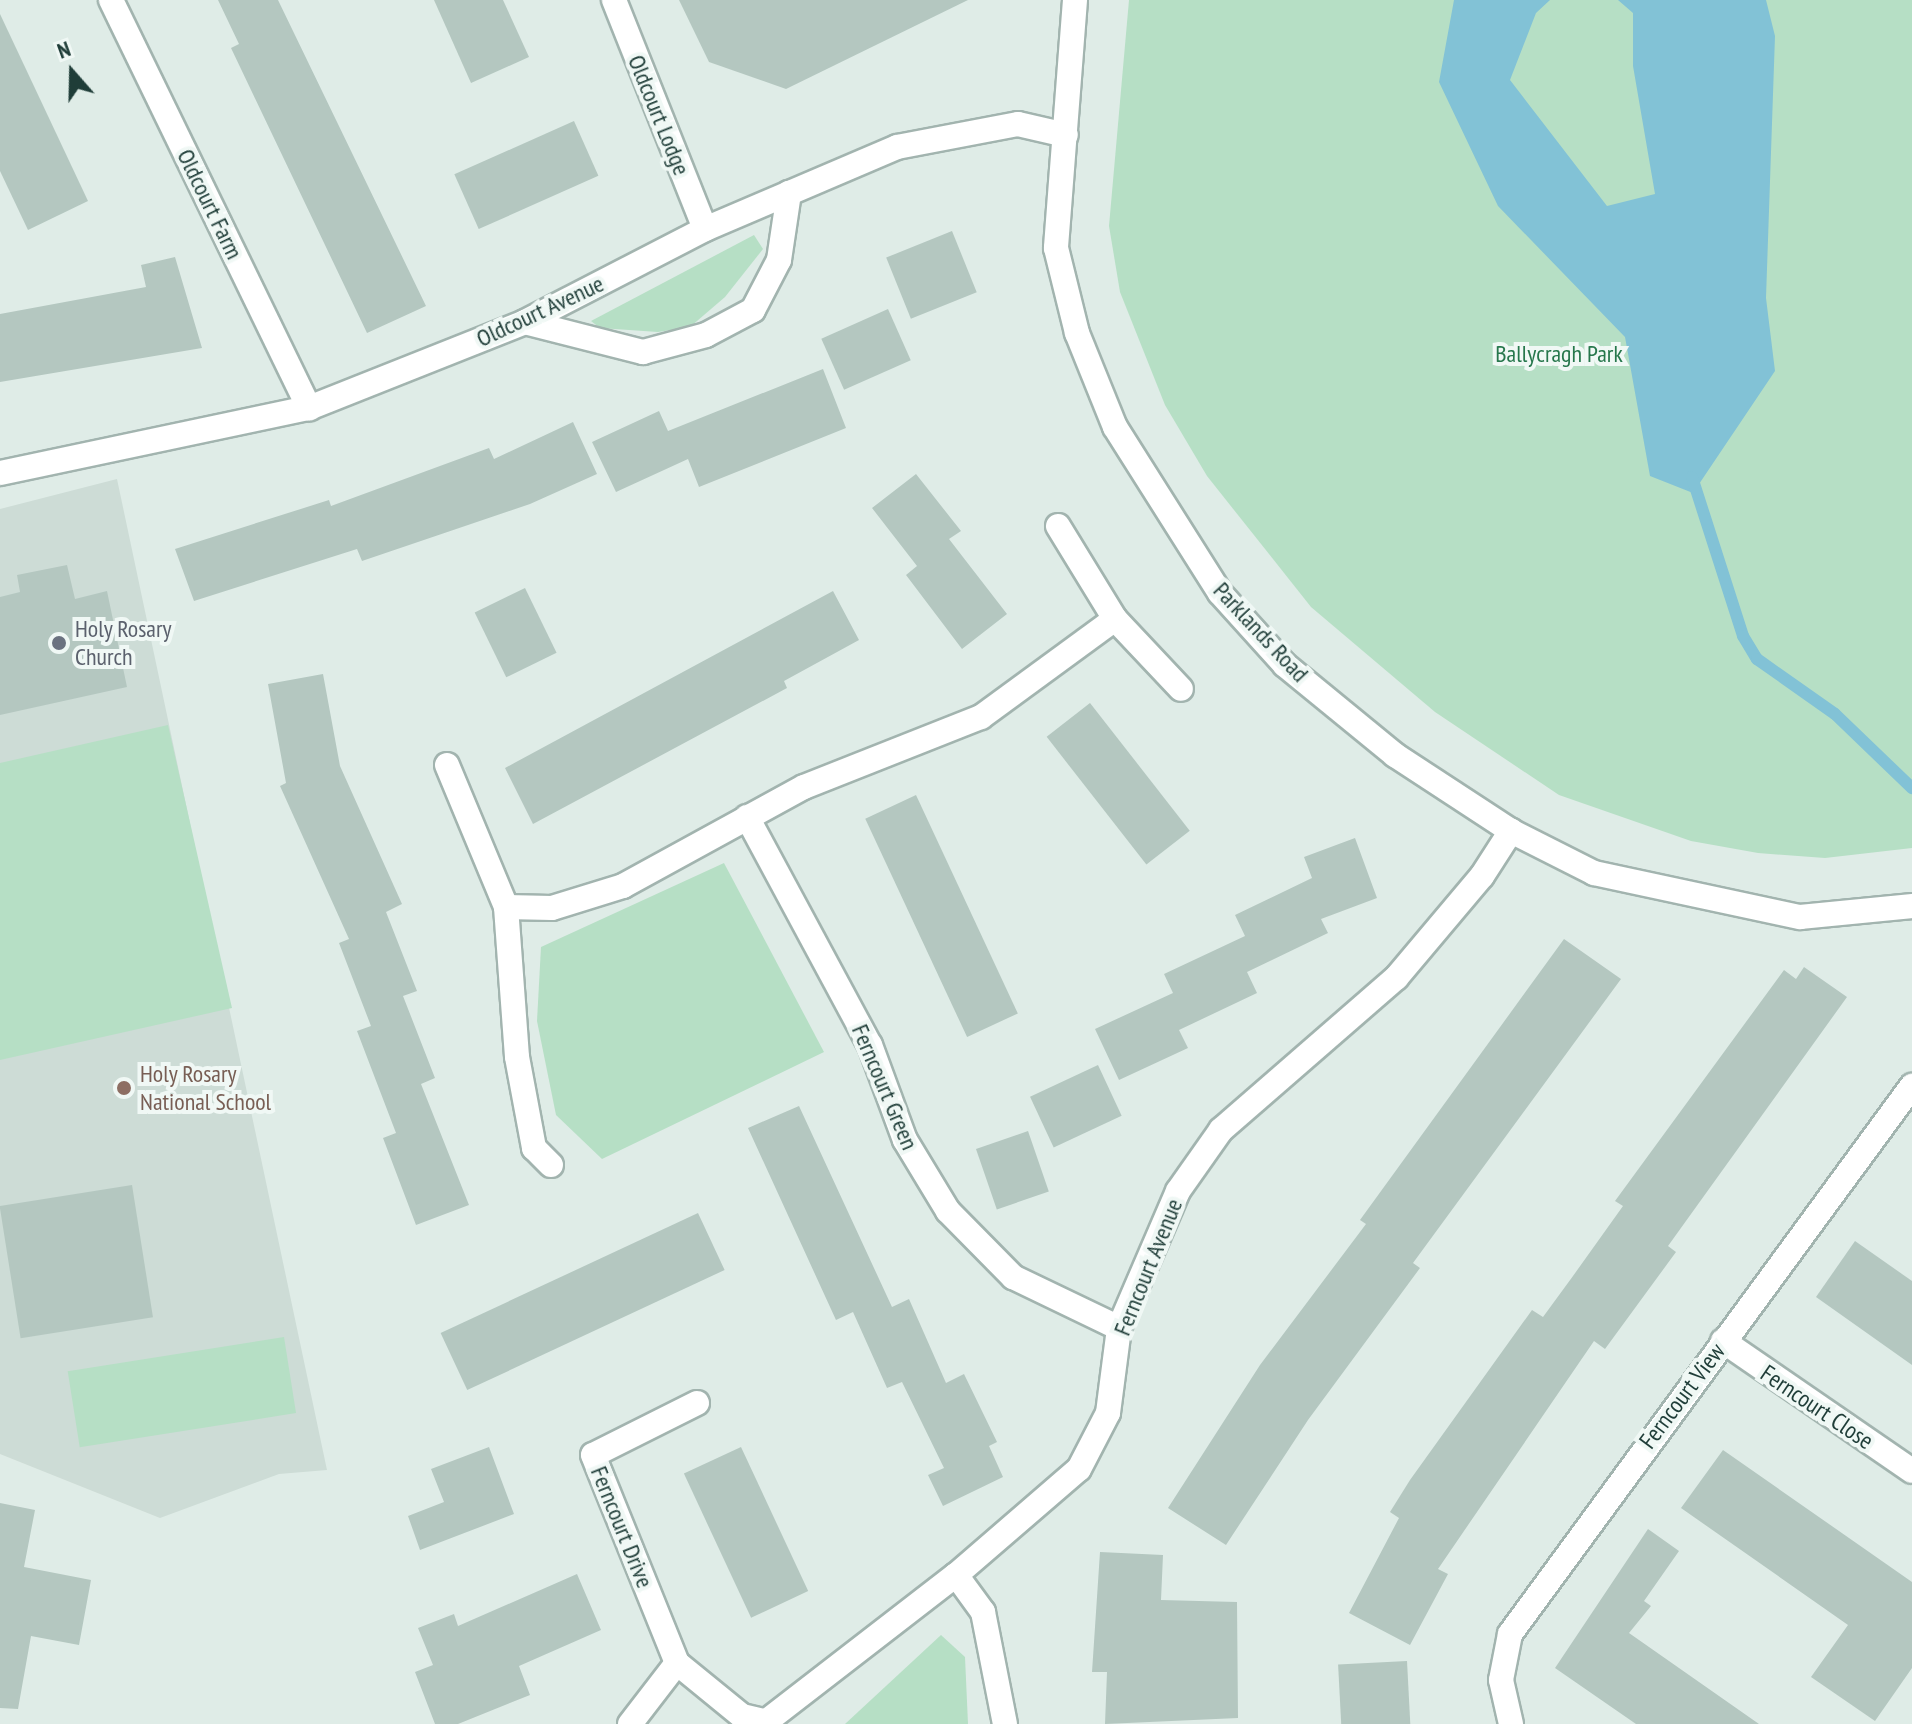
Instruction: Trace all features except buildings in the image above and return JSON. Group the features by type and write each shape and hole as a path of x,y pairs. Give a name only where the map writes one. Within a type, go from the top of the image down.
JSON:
{"street":[{"name":"Oldcourt Farm","path":"111,0 309,408"},
{"name":"Oldcourt Lodge","path":"614,0 705,229"},
{"name":"Parklands Road","path":"1075,0 1056,248 1077,333 1115,427 1220,593 1285,665 1395,755 1511,831 1594,873 1681,896 1800,917 1912,906"},
{"name":"Oldcourt Avenue","path":"0,473 309,408 525,322 705,229 897,147 1018,124 1066,135"},
{"path":"525,322 643,352 706,335 753,310 779,260 789,193"},
{"path":"1058,526 1115,619 1181,689"},
{"path":"506,907 552,908 623,886 804,787 981,717 1115,619"},
{"path":"447,765 506,907 517,1057 534,1148 551,1165"},
{"name":"Ferncourt Green","path":"747,817 870,1045 905,1140 948,1211 1013,1277 1119,1328"},
{"name":"Ferncourt Avenue","path":"763,1723 956,1575 1079,1469 1108,1413 1119,1328 1178,1191 1221,1130 1396,978 1482,876 1511,831"},
{"name":"Ferncourt View","path":"1511,1724 1501,1680 1510,1634 1912,1086"},
{"name":"Ferncourt Close","path":"1723,1341 1912,1471"},
{"name":"Ferncourt Drive","path":"697,1403 593,1455 677,1663 742,1716 763,1723"},
{"path":"956,1575 983,1612 1005,1724"},
{"path":"630,1724 677,1663"}],"shaded area":[{"name":"Holy Rosary National School","path":"117,479 327,1470 279,1474 160,1518 0,1454 0,509"}],"green space":[{"name":"Ballycragh Park","path":"1129,0 1912,0 1912,848 1825,858 1758,853 1691,841 1559,795 1435,712 1311,607 1207,476 1165,405 1120,292 1109,226"},
{"path":"754,235 763,249 725,297 690,327 658,332 600,328 591,321"},
{"path":"168,725 232,1008 0,1060 0,763"},
{"path":"724,863 824,1052 602,1159 556,1115 537,1021 541,947"},
{"path":"284,1337 296,1413 80,1447 68,1371"},
{"path":"941,1635 965,1657 968,1724 845,1724"}],"water":[{"path":"1454,0 1550,0 1536,13 1510,80 1607,206 1655,194 1633,66 1633,13 1618,0 1766,0 1775,36 1766,298 1775,371 1693,493 1650,476 1625,337 1498,206 1439,82"}],"waterway":[{"path":"1692,477 1743,636 1757,659 1835,714 1912,788"}],"place":[{"name":"Holy Rosary Church","path":"59,643"},
{"name":"Holy Rosary National School","path":"124,1088"}]}
